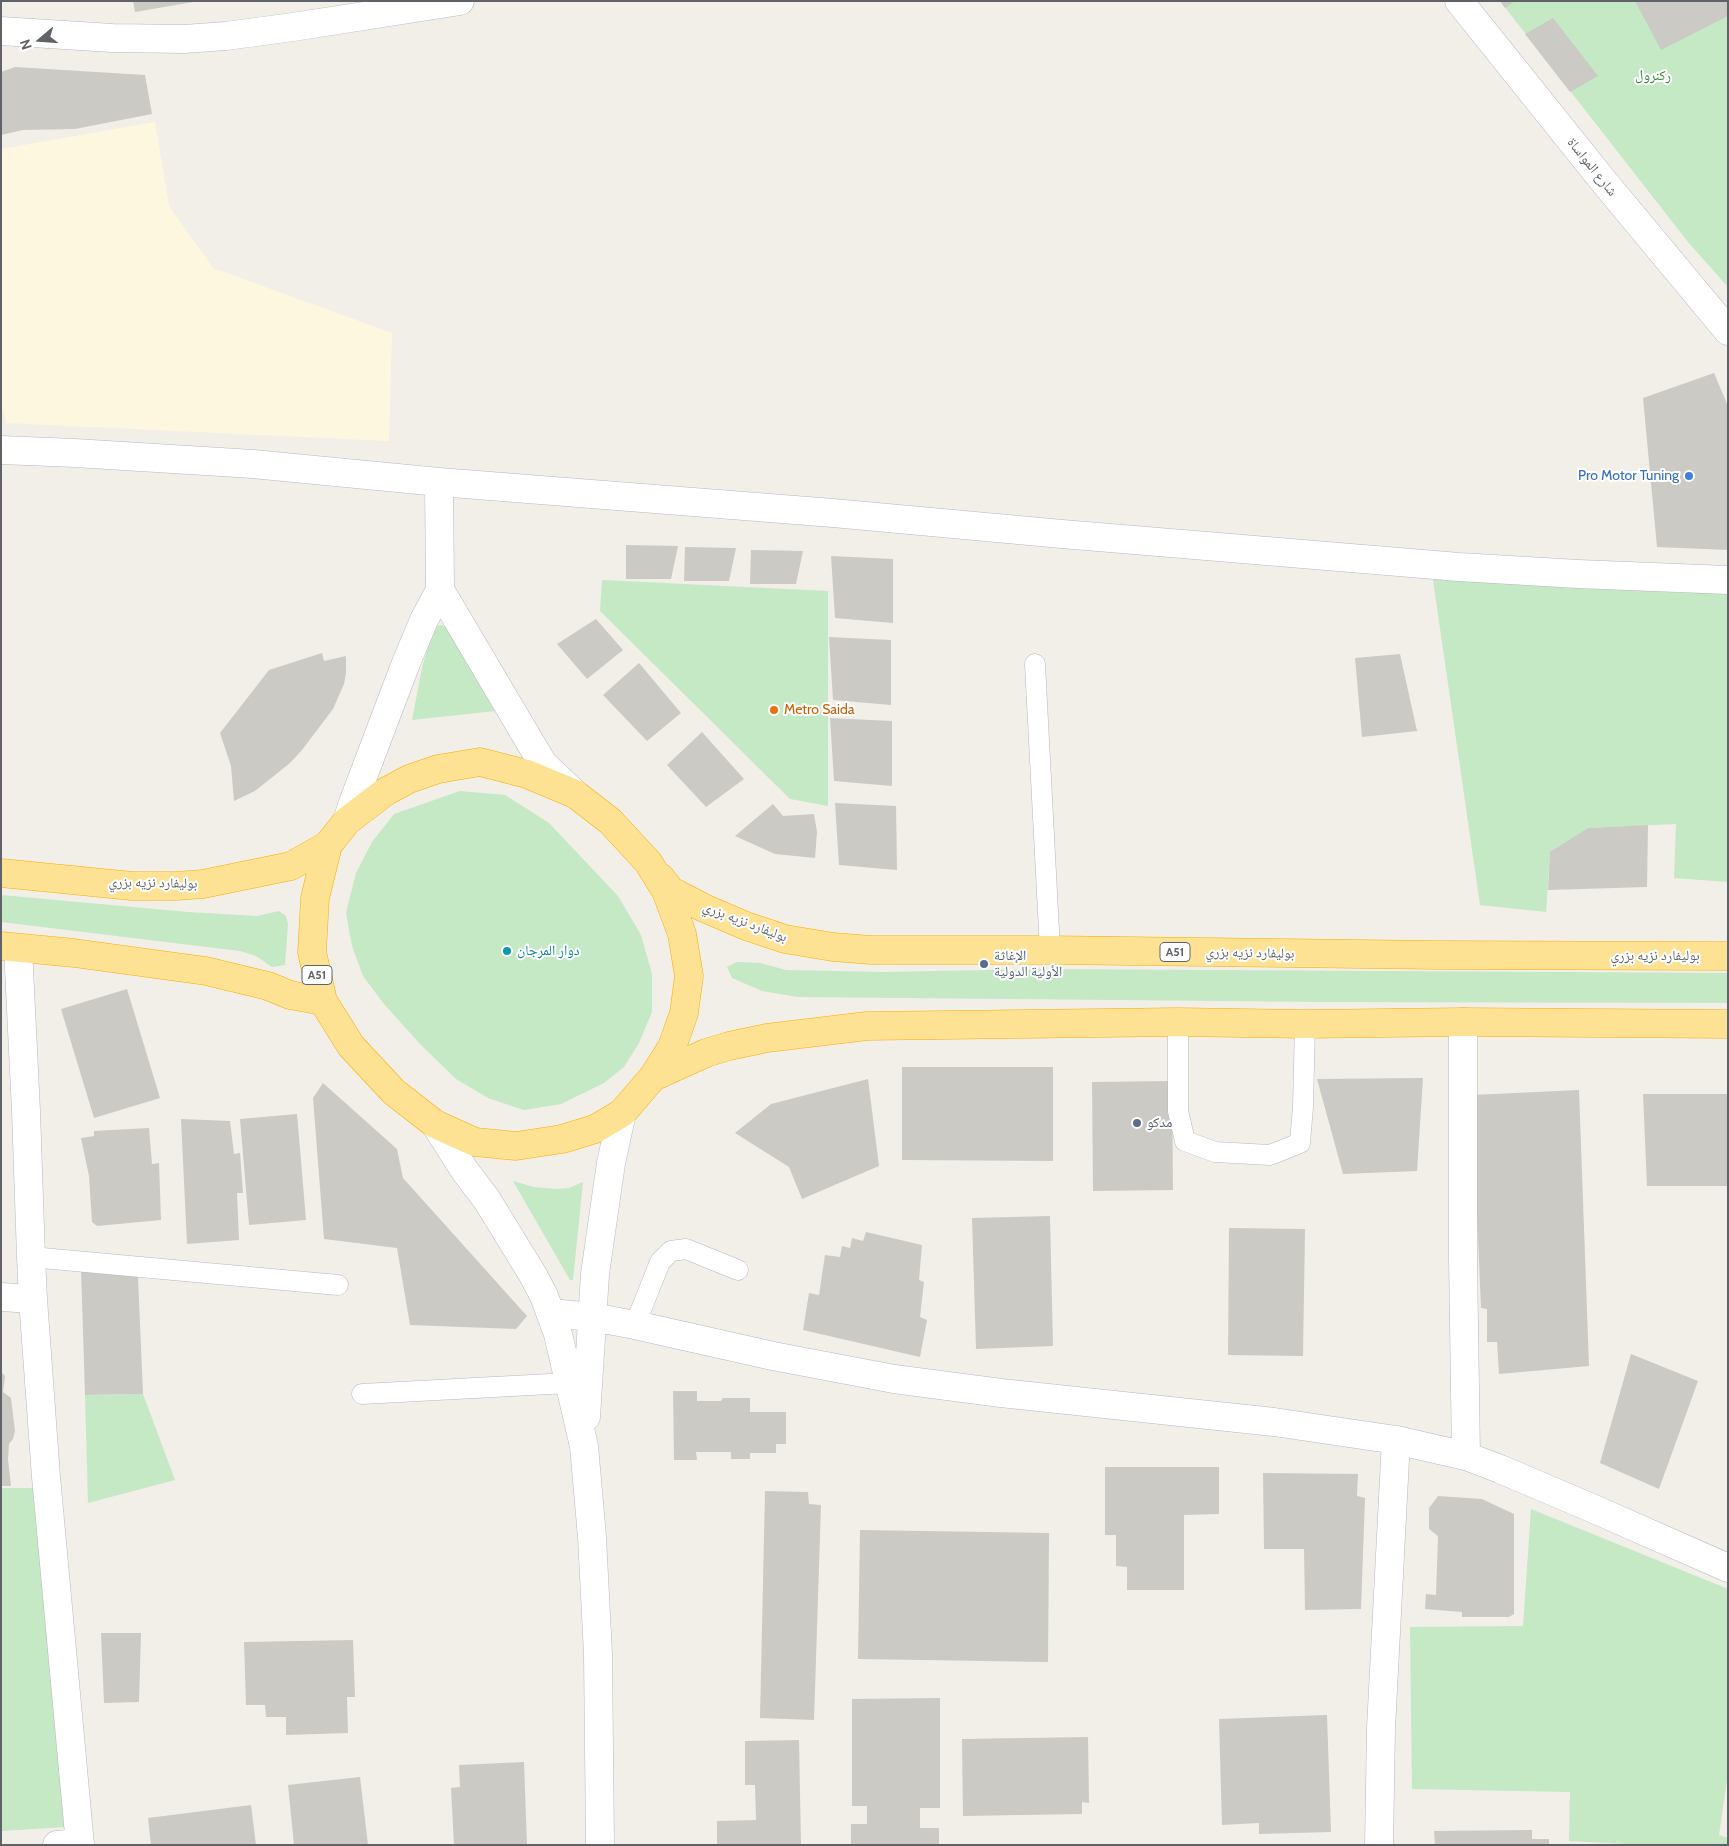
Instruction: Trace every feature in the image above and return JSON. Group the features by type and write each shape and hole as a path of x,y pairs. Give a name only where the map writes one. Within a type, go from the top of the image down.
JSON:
{"highway":[{"name":"A51","path":"480,762 527,774 575,794 610,821 648,862 666,891 682,934 689,976 684,1013 672,1047 653,1078 622,1113 595,1128 562,1139 516,1146 475,1142 435,1124 394,1092 351,1046 323,1001 312,952 315,898 328,846 347,821 385,792 410,779 438,769 480,762"},
{"name":"بوليفارد نزيه بزري","path":"1,873 132,886 203,884 291,866 328,846"},
{"name":"بوليفارد نزيه بزري","path":"648,862 671,891 729,918 785,939 833,947 871,950 1050,950 1437,956 1728,956"},
{"name":"A51","path":"9,947 74,953 206,971 268,986 290,996 323,1001"},
{"name":"A51","path":"653,1078 706,1053 729,1046 815,1031 876,1025 1178,1022 1306,1024 1463,1022 1728,1024"}],"street":[{"path":"1,31 102,38 184,39 226,36 293,27 460,1"},
{"name":"شارع المواساة","path":"1460,1 1604,183 1728,331"},
{"path":"1,450 75,452 253,464 439,482 833,513 1459,567 1728,580"},
{"path":"347,821 406,663 424,620 440,590 439,482"},
{"path":"440,590 544,764 575,794"},
{"path":"9,947 26,1111 30,1257 72,1844"},
{"path":"1463,1022 1463,1258 1466,1456"},
{"path":"584,1446 592,1317 601,1227 611,1163 622,1113"},
{"path":"435,1124 511,1238 533,1275 551,1313 584,1446 592,1537 598,1654 600,1845"},
{"path":"1,1297 33,1299"},
{"path":"551,1313 592,1317 635,1325 773,1356 894,1380 1274,1422 1396,1440 1466,1456 1539,1485 1728,1568"},
{"path":"1379,1845 1381,1728 1396,1440"}],"lane":[{"path":"1035,664 1050,950"},
{"path":"1178,1022 1178,1111 1184,1141 1215,1152 1270,1155 1300,1143 1306,1024"},
{"path":"635,1325 660,1262 670,1250 686,1249 738,1270"},
{"path":"30,1257 338,1285"},
{"path":"362,1394 569,1383"}],"shaded area":[{"path":"155,122 169,206 213,268 392,333 389,441 7,423 1,406 1,149"}],"green space":[{"name":"ركنرول","path":"1500,1 1728,1 1728,287 1688,242"},
{"path":"1432,573 1727,588 1728,882 1674,878 1676,824 1588,828 1550,853 1546,912 1480,905"},
{"path":"602,580 828,591 828,806 790,799 600,611"},
{"path":"442,625 453,633 495,711 412,720 422,668 434,626"},
{"path":"460,791 505,795 549,823 618,896 641,935 652,974 652,1012 639,1043 624,1067 604,1083 561,1104 524,1110 488,1098 456,1079 421,1045 384,1004 363,976 352,946 346,913 356,873 372,842 394,814"},
{"path":"1,895 188,912 257,916 279,911 286,916 288,924 285,965 272,967 256,956 240,951 1,922"},
{"path":"737,962 760,963 786,970 884,972 1036,969 1728,973 1728,1003 1328,1002 798,997 762,991 732,978 727,967"},
{"path":"513,1181 534,1187 557,1189 569,1188 583,1182 573,1280 570,1280"},
{"path":"143,1394 175,1480 88,1503 85,1395"},
{"path":"1,1488 36,1488 67,1827 1,1831"},
{"path":"1531,1509 1728,1589 1728,1773 1719,1835 1728,1838 1728,1845 1641,1845 1569,1841 1570,1792 1412,1789 1410,1627 1523,1626"}],"building":[{"path":"133,1 193,1 193,2 135,12"},
{"path":"1500,1 1515,1 1505,8"},
{"path":"1635,1 1728,1 1728,16 1661,50"},
{"path":"1553,18 1598,76 1570,92 1525,34"},
{"path":"15,67 145,75 152,114 75,129 23,130 1,135 1,72"},
{"name":"Pro Motor Tuning","path":"1714,373 1728,406 1728,550 1657,547 1643,398"},
{"path":"626,545 678,546 671,579 626,579"},
{"path":"685,547 736,548 729,581 684,581"},
{"path":"751,550 803,551 796,584 750,584"},
{"path":"831,556 893,559 893,623 835,618"},
{"path":"596,619 623,650 587,679 557,644"},
{"path":"829,637 891,640 891,705 833,700"},
{"path":"322,653 324,661 346,656 344,684 333,709 290,763 255,791 234,801 231,766 220,733 269,670"},
{"path":"1400,654 1417,731 1362,737 1355,658"},
{"path":"639,663 681,713 647,741 603,695"},
{"path":"830,718 892,721 892,786 834,781"},
{"path":"702,732 744,779 706,807 667,765"},
{"path":"835,803 896,806 897,870 839,865"},
{"path":"773,804 783,816 814,814 817,832 815,858 775,854 735,836"},
{"path":"1648,825 1647,887 1548,890 1550,852 1588,828"},
{"path":"127,989 160,1098 94,1118 61,1009"},
{"path":"902,1067 1053,1067 1053,1161 902,1160"},
{"path":"1423,1078 1417,1171 1343,1174 1317,1079"},
{"path":"868,1079 879,1166 802,1199 789,1167 735,1133 771,1104"},
{"path":"1172,1081 1173,1190 1093,1191 1092,1082"},
{"path":"323,1083 397,1149 403,1178 527,1316 516,1329 410,1325 397,1248 324,1239 313,1098"},
{"path":"1579,1090 1589,1366 1499,1374 1497,1342 1487,1342 1487,1309 1481,1308 1472,1095"},
{"path":"1643,1094 1728,1094 1728,1186 1647,1186"},
{"path":"297,1114 306,1220 249,1225 240,1119"},
{"path":"181,1119 230,1121 234,1154 240,1153 243,1193 237,1193 239,1240 187,1244"},
{"path":"149,1128 152,1164 159,1163 161,1220 97,1226 92,1222 89,1176 81,1138 94,1136 94,1131"},
{"path":"1050,1216 1053,1346 976,1349 972,1218"},
{"path":"1229,1228 1305,1229 1303,1356 1228,1355"},
{"path":"866,1232 922,1245 919,1280 924,1282 920,1317 927,1320 920,1357 803,1330 809,1293 819,1295 825,1255 840,1257 842,1246 850,1248 852,1238 863,1241"},
{"path":"81,1269 138,1277 143,1394 85,1395"},
{"path":"1631,1354 1698,1381 1659,1489 1600,1463"},
{"path":"1,1372 5,1376 3,1392 11,1398 15,1431 13,1439 9,1444 8,1459 11,1486 1,1486"},
{"path":"673,1391 697,1391 697,1401 721,1401 723,1398 750,1398 750,1412 786,1412 786,1444 776,1444 776,1453 750,1453 750,1459 731,1459 731,1452 696,1452 697,1460 674,1460"},
{"path":"1105,1467 1219,1467 1219,1514 1184,1515 1184,1590 1127,1590 1127,1567 1116,1566 1116,1535 1105,1535"},
{"path":"1263,1473 1358,1474 1357,1496 1365,1498 1361,1609 1305,1610 1304,1549 1264,1549"},
{"path":"765,1491 808,1492 809,1504 821,1505 814,1720 760,1718"},
{"path":"1438,1496 1482,1499 1514,1514 1514,1614 1509,1617 1462,1617 1462,1612 1425,1609 1426,1594 1436,1595 1438,1536 1429,1529 1429,1508"},
{"path":"860,1530 1049,1533 1048,1662 858,1659"},
{"path":"101,1633 141,1633 139,1702 104,1703"},
{"path":"353,1640 355,1697 347,1697 348,1733 286,1735 286,1717 266,1717 265,1705 246,1705 244,1642"},
{"path":"940,1698 940,1808 920,1808 920,1828 939,1828 939,1845 851,1845 851,1824 867,1824 867,1806 852,1806 852,1699"},
{"path":"1327,1715 1331,1832 1259,1834 1259,1823 1222,1825 1219,1719"},
{"path":"1088,1737 1089,1803 1082,1802 1082,1814 963,1816 962,1739"},
{"path":"799,1740 801,1845 717,1845 717,1821 756,1820 755,1785 745,1785 745,1741"},
{"path":"524,1762 527,1845 454,1845 451,1788 460,1787 459,1765"},
{"path":"360,1777 368,1845 294,1845 288,1785"},
{"path":"251,1805 256,1845 151,1845 148,1818"},
{"path":"1532,1830 1532,1839 1549,1839 1549,1845 1435,1845 1434,1831"}],"place":[{"name":"Pro Motor Tuning","path":"1689,476"},
{"name":"Metro Saida","path":"774,710"},
{"name":"دوار المرجان","path":"507,951"},
{"name":"الإغاثة الأولية الدولية","path":"984,964"},
{"name":"مدكو","path":"1137,1123"}]}
